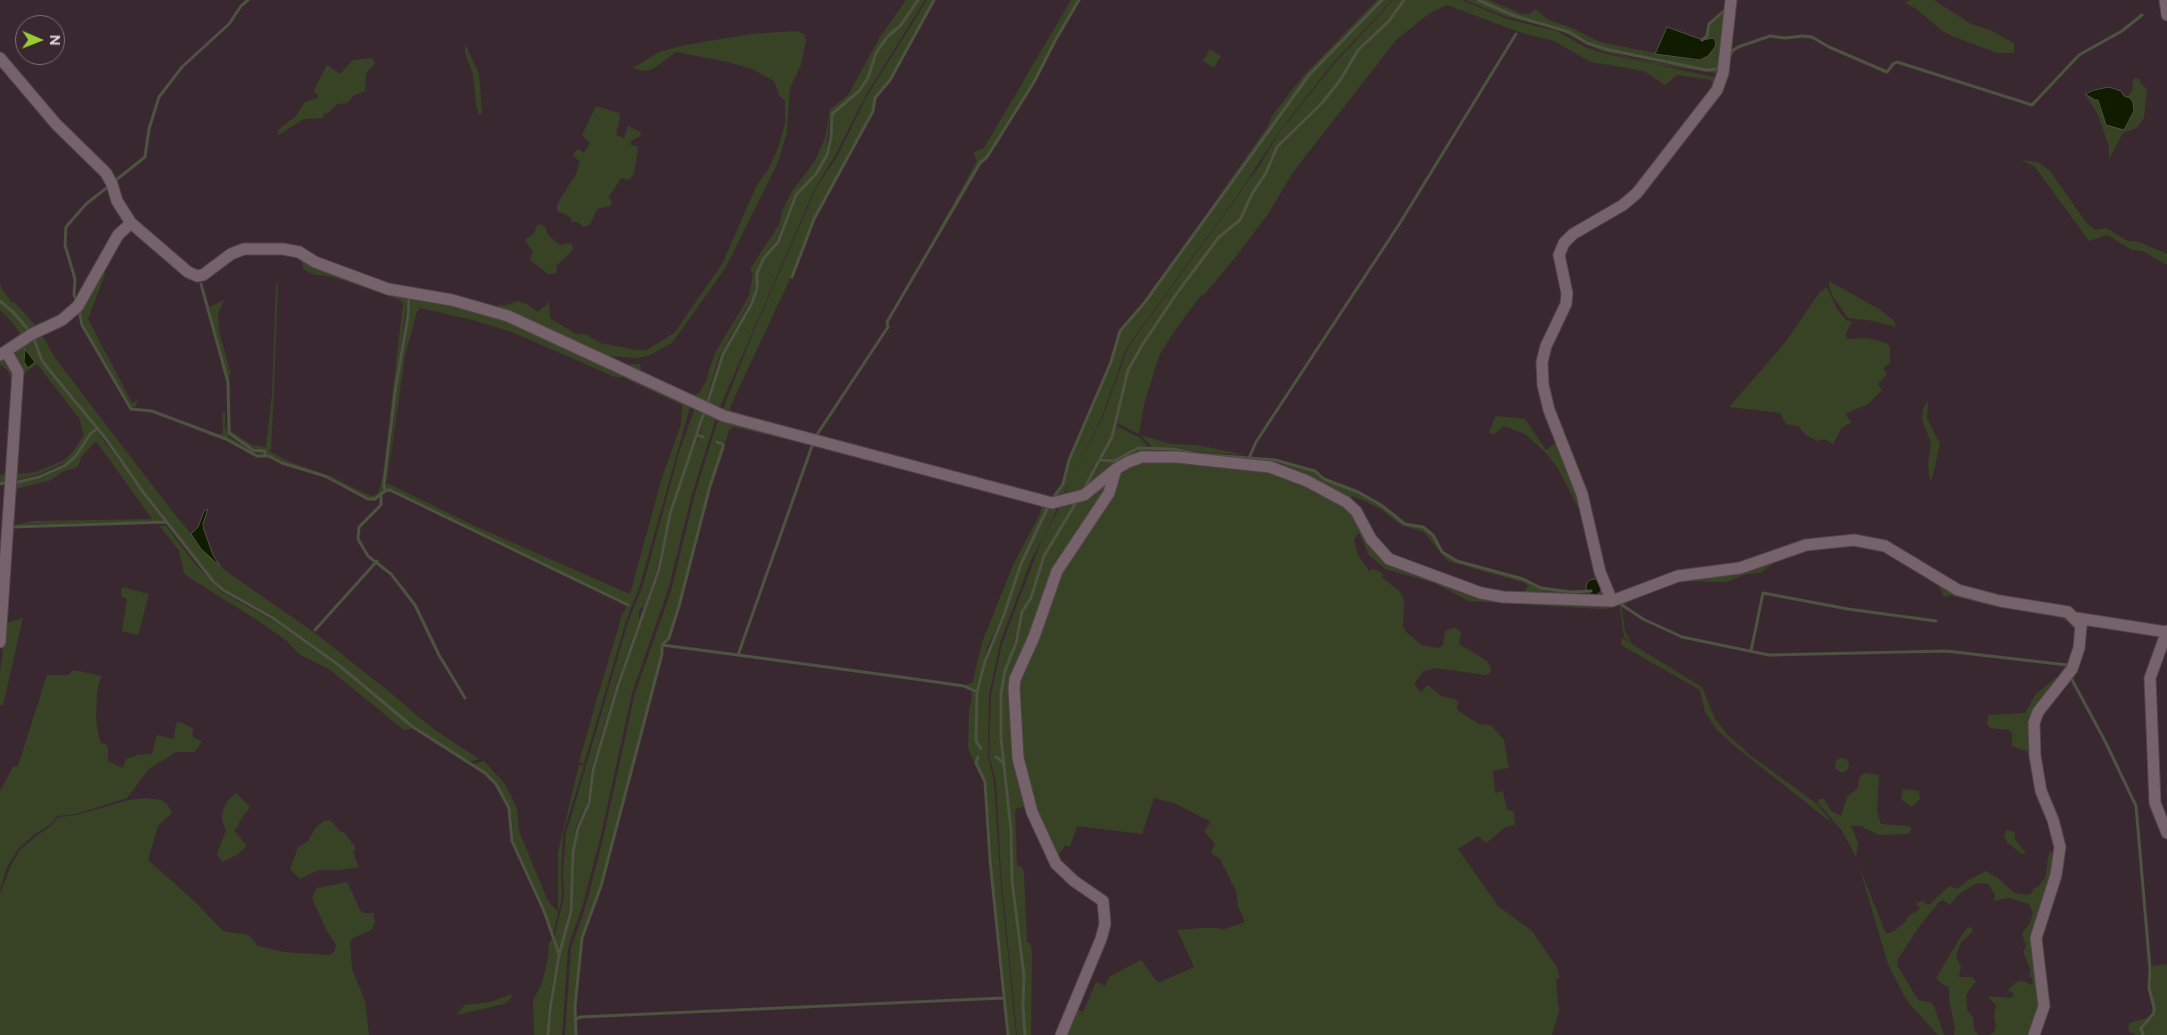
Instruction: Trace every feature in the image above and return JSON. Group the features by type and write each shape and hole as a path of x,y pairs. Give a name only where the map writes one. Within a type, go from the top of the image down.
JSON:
{"street":[{"path":"1612,601 1600,572 1582,494 1549,410 1543,385 1542,362 1546,346 1566,304 1567,293 1559,254 1564,243 1573,234 1623,205 1638,193 1716,90 1724,74 1731,0"},
{"path":"2165,0 2167,15"},
{"path":"0,58 56,124 106,173 112,184 117,201 131,223 188,272 197,276 203,275 231,254 244,249 283,249 298,252 315,262 388,289 452,300 508,316 713,411 1052,504 1084,496 1116,469 1128,462 1158,456 1270,467 1307,481 1346,502 1356,512 1380,550 1389,559 1481,593 1503,597 1612,601 1678,576 1740,568 1806,545 1854,540 1885,546 1958,590 2000,601 2055,608 2068,612 2076,618 2081,626 2082,634 2072,669 2038,712 2034,722 2034,756 2041,791 2054,820 2060,847 2056,875 2036,938 2044,1006 2034,1035"},
{"path":"0,642 18,372 3,353 32,334 62,320 78,306 118,236 131,223"},
{"path":"1061,1035 1101,939 1105,924 1103,901 1074,881 1056,864 1032,812 1018,758 1014,688 1057,571 1109,493 1116,469"},
{"path":"2076,618 2167,632 2150,678 2155,803 2167,833"}],"shaded area":[{"path":"906,0 917,0 900,25 886,36 875,53 867,78 860,88 830,114 826,154 816,173 794,196 776,241 761,261 753,296 719,357 705,404 622,365 640,364 641,371 685,393 695,395 699,393 706,381 714,355 749,296 753,274 750,269 780,223 781,214 792,191 815,161 825,138 830,109 848,95 880,37"},
{"path":"919,0 925,0 866,95 836,154 815,188 720,407 707,405 724,354 753,304 758,274 765,259 778,243 797,195 817,174 828,155 832,137 832,114 859,92 869,78 877,54 887,37 902,25"},
{"path":"927,0 933,0 889,79 875,98 872,110 814,219 791,277 729,409 738,416 725,412 723,409 750,340 816,188 838,155 867,96"},
{"path":"1071,0 1078,0 1055,38 1033,82 986,157 979,163 934,242 933,240 977,161 973,153 984,148"},
{"path":"1377,0 1381,0 1308,75 1209,209 1266,129 1274,113 1303,76"},
{"path":"1382,0 1392,0 1333,63 1278,133 1244,186 1126,349 1101,419 1073,477 1060,500 1052,500 1064,484 1070,460 1112,362 1121,331 1157,287 1309,75"},
{"path":"1393,0 1403,0 1389,21 1357,50 1340,79 1323,101 1277,147 1239,220 1219,236 1178,289 1127,370 1111,437 1097,467 1079,497 1061,501 1102,419 1127,350 1134,339 1260,165 1278,134 1334,64"},
{"path":"1405,0 1461,0 1507,19 1557,31 1585,47 1603,53 1718,78 1710,92 1713,83 1711,80 1677,75 1665,85 1644,71 1591,62 1554,41 1522,33 1447,5 1430,13 1397,39 1293,172 1268,214 1233,260 1203,296 1201,295 1173,333 1159,356 1145,401 1139,434 1117,423 1128,370 1179,290 1220,237 1240,221 1253,194 1267,174 1278,148 1342,80 1358,50 1390,21"},
{"path":"1465,0 1476,0 1515,17 1555,29 1507,17"},
{"path":"1480,0 1489,0 1522,14 1529,14 1535,9 1549,20 1572,28 1600,42 1695,61 1705,58 1714,39 1703,40 1707,37 1707,28 1726,11 1721,72 1714,73 1655,64 1601,51 1558,30 1568,33 1594,47 1632,58 1706,71 1719,70 1719,68 1706,69 1632,56 1594,45 1569,31 1515,15"},
{"path":"1910,0 1934,0 1971,24 1990,30 2014,43 2014,53 1997,53 1952,36 1941,30 1915,8 1905,3"},
{"path":"1667,27 1703,40 1713,38 1716,42 1715,47 1708,56 1700,60 1655,54"},
{"path":"796,31 804,34 806,39 801,65 790,88 787,132 778,162 726,267 672,343 648,356 635,358 599,355 497,309 499,304 503,306 517,301 527,304 538,312 549,302 550,318 576,334 585,334 600,343 636,350 647,350 674,333 722,264 757,185 769,168 778,148 785,123 785,101 779,95 774,81 752,69 728,62 676,52 653,69 643,71 633,68 659,52 685,45 751,34"},
{"path":"465,43 479,74 482,113 479,115 476,105 473,74 465,54"},
{"path":"1210,49 1221,56 1214,68 1203,61"},
{"path":"372,58 375,64 366,73 365,91 354,95 347,103 337,104 328,113 324,113 323,118 304,119 277,136 279,129 296,116 305,102 318,98 317,93 314,93 315,88 327,65 340,74 353,60"},
{"path":"2135,78 2140,79 2140,83 2147,89 2144,118 2136,128 2123,133 2109,159 2109,147 2098,115 2085,94 2098,100 2099,108 2128,124 2134,111 2130,98 2127,97 2132,91"},
{"path":"2109,87 2121,91 2124,96 2130,98 2133,102 2134,111 2124,130 2106,125 2098,100 2085,94"},
{"path":"596,106 619,113 620,118 616,135 624,138 628,126 641,132 640,136 631,141 631,145 637,146 638,149 634,174 629,180 621,178 609,197 612,202 610,206 597,209 590,225 583,227 578,222 571,222 571,218 565,214 557,212 557,204 576,174 580,162 573,155 578,149 584,153 590,143 582,135"},
{"path":"2022,160 2038,162 2050,171 2085,221 2095,230 2106,228 2128,241 2140,242 2167,254 2167,265 2145,252 2130,249 2107,235 2089,241 2035,167"},
{"path":"538,224 545,226 548,235 560,245 571,243 573,247 572,251 557,265 556,273 548,274 530,260 533,252 525,240 534,233"},
{"path":"301,256 408,297 383,491 376,498 367,497 325,474 286,463 266,453 266,450 254,448 243,443 230,433 228,414 229,382 209,307 224,300 218,314 219,331 231,374 229,375 231,431 251,445 266,447 272,394 276,283 278,283 271,449 269,451 290,462 331,476 366,494 373,496 379,492 383,474 403,303 400,300 333,277 312,274 303,269"},
{"path":"103,269 105,274 88,319 132,403 138,400 135,408 132,407 88,333 80,315 80,308"},
{"path":"1829,281 1879,309 1894,321 1896,327 1874,321 1848,318 1833,297"},
{"path":"0,285 11,302 14,302 37,327 31,330 0,300"},
{"path":"1827,287 1837,309 1846,320 1852,322 1846,333 1847,339 1867,338 1887,343 1890,347 1890,363 1883,368 1887,374 1878,384 1882,390 1868,404 1845,414 1851,422 1841,429 1833,444 1824,439 1817,441 1806,435 1798,426 1786,424 1780,413 1729,407 1784,344 1819,293"},
{"path":"412,297 428,299 510,319 688,403 690,407 640,585 626,621 584,764 579,762 622,615 628,605 391,489 386,489 398,383","holes":["420,308 473,320 512,332 615,377 622,377 682,405 681,424 661,481 630,594 477,527 387,483 405,355 417,312"]},
{"path":"0,302 14,314 29,332 22,337 13,323 0,310"},
{"path":"34,335 42,335 55,358 172,511 211,558 230,574 315,633 432,728 479,759 469,762 414,726 340,664 273,616 223,589 182,543 77,401 43,361"},
{"path":"31,337 41,362 95,429 90,432 74,456 64,463 37,475 15,480 16,474 36,472 64,460 72,453 84,435 79,418 37,364 20,376 16,352"},
{"path":"25,349 35,362 28,368 24,362"},
{"path":"1,359 15,373 9,481 0,482 0,476 6,473 12,383 8,371 0,364"},
{"path":"1928,400 1927,419 1940,444 1930,482 1928,464 1931,443 1922,420 1923,409"},
{"path":"695,408 703,409 699,426 669,514 657,568 644,606 639,610 639,620 616,684 591,770 587,803 576,827 572,852 569,911 559,951 554,938 564,897 563,872 566,834 628,622 643,585 680,449"},
{"path":"706,411 716,418 692,494 668,590 632,693 600,839 583,904 568,948 562,1035 549,1035 551,1009 560,955 571,911 574,852 579,828 589,803 593,771 618,685 660,569 671,515 687,464 698,438 703,437 700,433"},
{"path":"222,412 225,412 225,426 229,437 253,451 263,452 263,454 250,452 226,438 216,435 223,433"},
{"path":"1496,416 1525,419 1546,450 1557,442 1573,479 1609,600 1521,596 1528,586 1525,583 1448,561 1424,532 1401,525 1381,509 1361,499 1353,496 1347,501 1290,472 1158,455 1155,451 1174,450 1198,455 1263,459 1315,472 1323,480 1358,493 1381,506 1405,525 1418,526 1427,531 1436,540 1442,553 1457,562 1522,579 1541,589 1598,596 1601,587 1599,579 1595,579 1582,515 1557,467 1546,453 1525,434 1504,426 1493,435 1489,432"},
{"path":"721,419 812,442 810,445 734,427 729,430 725,443 719,440 717,442 723,447 709,485 679,606 668,638 661,645 661,654 601,886 581,938 574,1006 576,1035 565,1035 571,948 586,905 603,839 635,693 671,591 695,494 717,423"},
{"path":"1117,426 1140,438 1150,449 1138,447 1113,460 1103,458"},
{"path":"97,431 163,521 14,525 32,521 152,519 96,441 82,456 78,466 75,468 62,472 51,480 16,489 16,483 40,478 65,467 76,457 92,434"},
{"path":"1141,435 1170,444 1197,445 1246,455 1199,452 1175,447 1153,448"},
{"path":"1138,449 1151,451 1155,455 1142,456 1082,495 1102,461 1114,462"},
{"path":"1143,459 1270,469 1348,506 1376,548 1478,595 1612,604 1614,607 1605,609 1469,601 1434,583 1385,569 1369,555 1359,533 1354,539 1358,555 1370,572 1372,568 1383,574 1382,577 1400,592 1404,600 1403,627 1406,632 1422,645 1438,648 1443,646 1445,631 1453,628 1458,629 1461,633 1459,644 1487,661 1491,669 1490,673 1486,675 1436,668 1423,671 1414,684 1421,692 1428,685 1441,696 1455,699 1458,702 1457,710 1479,724 1491,725 1504,740 1509,768 1493,771 1495,793 1503,791 1507,810 1514,811 1515,825 1505,827 1486,843 1478,836 1458,849 1498,906 1532,931 1556,966 1560,977 1556,980 1559,1011 1552,1035 1063,1035 1073,1008 1083,1012 1096,982 1105,986 1109,977 1141,960 1158,983 1194,967 1177,930 1218,928 1222,930 1245,922 1238,906 1236,891 1220,859 1211,853 1215,844 1204,831 1211,822 1174,803 1154,798 1142,834 1077,826 1070,847 1065,845 1056,860 1027,788 1015,695 1059,573 1117,471"},
{"path":"1107,478 1108,493 1061,561 1014,679 1029,806 1017,808 1015,811 1017,866 1022,867 1024,873 1027,942 1031,944 1032,953 1031,1035 1026,1035 1025,977 1013,881 1012,829 1002,738 1002,694 1006,671 1017,643 1023,612 1032,599 1045,557 1080,498"},
{"path":"1077,500 1044,556 1030,598 1022,612 1000,694 1003,761 996,757 1003,764 1006,781 1011,830 1011,881 1024,976 1022,1005 1025,1035 1017,1035 1001,874 996,782 989,755 991,695 1002,644 1043,537 1060,504"},
{"path":"1042,503 1049,505 1020,564 1003,615 987,648 976,691 965,685 972,683 983,640 1013,565 1040,514"},
{"path":"1050,505 1057,506 1055,514 1031,560 1000,643 989,695 988,756 994,782 1000,874 1016,1035 1009,1035 991,860 986,781 977,763 979,756 975,765 968,747 969,712 972,697 971,691 976,694 975,741 981,750 977,740 978,692 985,661 1005,616 1022,564"},
{"path":"208,509 203,524 204,530 213,555 220,566 201,549 191,534 198,527 204,511"},
{"path":"160,526 166,526 196,565 223,593 274,621 339,667 413,728 404,730 329,669 299,654 287,641 257,620 187,576 184,573 179,551"},
{"path":"1858,543 1889,550 1957,592 2000,602 2055,610 2065,614 2078,626 2077,647 2070,668 2037,709 2031,735 2032,758 2039,795 2054,829 2058,849 2055,867 2034,937 2043,1003 2032,1035 1989,1035 1994,1032 1996,1025 1994,1017 1996,1005 1987,996 2011,998 2014,994 2008,990 2015,983 2021,980 2032,985 2033,980 2029,975 2031,971 2023,951 2026,947 2022,933 2030,923 2033,913 2029,904 2009,898 1994,901 1995,894 1988,884 1977,883 1959,894 1950,905 1943,900 1939,902 1921,924 1898,959 1897,965 1918,1000 1930,1002 1934,1006 1944,1035 1938,1035 1907,1001 1888,964 1859,866 1886,934 1894,931 1906,921 1907,917 1920,909 1916,904 1923,900 1926,905 1930,904 1949,886 1957,889 1967,881 1986,871 1998,878 2013,892 2030,895 2034,888 2038,887 2046,876 2050,852 2055,853 2056,848 2052,828 2038,798 2028,752 2012,746 2012,733 2009,730 1990,728 1987,724 1988,715 2025,713 2036,694 2058,676 2069,661 2076,641 2076,631 2071,624 2063,619 2037,611 1991,606 1950,595 1944,597 1937,583 1885,550 1868,546 1833,545 1798,552 1779,559 1760,573 1747,574 1726,582 1680,581 1651,591 1624,605 1621,604 1625,631 1632,644 1624,637 1619,602 1646,589 1679,577 1752,567 1810,546"},
{"path":"1594,579 1600,581 1602,587 1600,593 1594,595 1588,593 1586,587 1588,581"},
{"path":"122,587 149,594 138,635 122,631 127,599 121,596"},
{"path":"23,618 3,705 0,705 0,673 6,623"},
{"path":"1622,638 1702,687 1715,719 1727,734 1750,755 1817,804 1832,823 1732,744 1716,729 1705,712 1700,690 1621,645"},
{"path":"74,670 101,676 97,691 96,718 99,738 101,743 106,744 108,749 108,761 123,768 126,759 138,755 152,754 157,735 174,739 176,723 180,722 194,729 192,734 194,738 202,741 195,752 176,752 149,769 127,798 76,814 57,816 50,825 35,834 19,848 7,867 0,890 0,791 13,767 18,766 47,675 68,675"},
{"path":"1839,758 1845,758 1849,765 1845,772 1839,772 1835,768 1835,762"},
{"path":"484,761 505,784 517,808 519,831 548,901 558,912 558,852 579,765 584,766 563,834 562,897 553,935 545,911 513,840 512,818 507,801 496,782 473,764"},
{"path":"1865,773 1879,775 1877,812 1881,824 1908,826 1911,827 1911,831 1907,834 1878,835 1861,826 1851,826 1858,842 1856,857 1842,831 1818,803 1819,799 1824,799 1831,811 1841,816 1847,797 1857,789 1860,776"},
{"path":"1903,789 1919,791 1920,799 1912,807 1901,799"},
{"path":"236,793 250,807 239,822 239,826 234,830 247,846 237,855 222,862 217,854 226,830 222,821 223,810 227,801"},
{"path":"145,798 161,800 167,804 172,813 158,826 148,860 192,899 223,931 249,935 258,946 284,952 329,955 334,952 336,945 326,929 312,898 317,888 347,882 360,910 364,913 373,913 375,923 371,930 353,938 350,942 352,969 365,1001 369,1035 0,1035 0,893 13,861 21,849 51,826 58,817 77,815 128,800"},
{"path":"330,820 341,832 344,832 356,848 353,852 359,867 340,870 319,870 300,879 290,869 298,847 307,842 316,827 324,821"},
{"path":"2006,830 2015,832 2015,840 2026,853 2022,854 2008,843 2004,836"},
{"path":"1971,927 1973,931 1960,944 1956,957 1961,966 1959,977 1972,977 1976,981 1966,995 1967,1010 1973,1017 1974,1030 1979,1035 1954,1035 1955,1028 1949,1000 1949,987 1942,984 1936,978 1960,938 1967,928"},
{"path":"552,939 558,953 548,1009 547,1035 534,1035 533,1001 542,983 548,959 549,943"},
{"path":"2167,964 2167,1035 2144,1035 2142,1028 2154,1013 2155,1007 2150,989 2152,966"},
{"path":"512,994 510,1000 504,1004 456,1015 465,1005 490,1002"},
{"path":"2147,1018 2140,1028 2142,1035 2135,1035 2128,1030 2129,1023"}],"waterway":[{"path":"116,180 145,157 149,129 159,97 182,67 229,24 241,6 248,0"},
{"path":"707,404 723,354 752,303 757,288 757,273 764,258 778,242 796,195 816,174 827,155 831,137 832,114 859,91 868,78 876,53 887,37 901,25 918,0"},
{"path":"792,277 814,219 873,111 875,98 890,80 934,0"},
{"path":"816,436 888,327 887,322 980,163 987,157 1034,82 1079,0"},
{"path":"1053,498 1063,484 1069,460 1111,362 1120,331 1145,302 1309,75 1382,0"},
{"path":"1084,489 1112,437 1128,370 1143,344 1179,290 1219,237 1240,220 1252,194 1266,173 1277,147 1323,102 1341,79 1358,50 1389,21 1404,0"},
{"path":"1478,0 1515,16 1569,32 1587,43 1609,50 1706,70 1719,69"},
{"path":"1702,40 1707,36 1709,24 1726,9"},
{"path":"1730,56 1732,51 1738,47 1770,36 1785,38 1812,37 1829,47 1887,72 1897,62 2032,105 2079,55 2122,31 2142,15"},
{"path":"1249,458 1256,442 1400,223 1516,34"},
{"path":"77,302 74,295 75,279 65,245 66,227 86,204 109,186"},
{"path":"201,284 228,382 229,433 253,450 265,451 265,455"},
{"path":"385,491 384,484 396,386 408,316 409,299"},
{"path":"0,301 14,313 32,334 42,361 106,439 143,492 213,581 223,590 273,618 340,666 413,727 485,773 496,784 509,808 512,841 544,911 559,954"},
{"path":"79,311 82,325 131,409 152,411 226,439 257,456 269,456 282,463 325,476 368,499 375,499 385,491 390,490 628,605"},
{"path":"548,1035 550,1009 559,955 571,911 573,852 578,828 589,803 593,770 618,685 659,569 670,514 705,410"},
{"path":"18,482 39,477 64,466 75,457 91,433 97,429"},
{"path":"697,435 703,437"},
{"path":"717,442 723,444 723,447 710,486 679,606 669,638 662,645 738,655"},
{"path":"812,446 738,655 964,686 977,692"},
{"path":"1101,460 1114,461 1138,448 1174,449 1198,454 1275,460 1315,471 1324,479 1358,492 1381,505 1405,524 1423,527 1433,535 1442,552 1457,561 1523,579 1541,588 1571,592 1591,591"},
{"path":"0,484 7,482"},
{"path":"381,497 381,505 359,527 358,539 368,556 391,574 415,605 439,655 465,698"},
{"path":"1025,1035 1024,976 1012,881 1011,830 1001,738 1001,694 1005,671 1016,643 1022,612 1031,598 1044,556 1077,501"},
{"path":"981,749 976,741 977,692 985,661 1004,615 1021,564 1047,509"},
{"path":"13,527 166,522"},
{"path":"315,630 377,561"},
{"path":"1751,651 1763,593 1848,609 1936,621"},
{"path":"1622,605 1643,619 1682,637 1769,655 1946,651 2067,665"},
{"path":"576,1035 575,1006 582,938 601,886 662,654 662,645"},
{"path":"2071,678 2105,741 2136,806 2150,969 2149,988 2154,1007 2154,1013 2141,1028 2143,1035"},
{"path":"978,757 976,763 985,782 990,860 1008,1035"},
{"path":"996,757 1004,763"},
{"path":"575,1020 580,1017 1003,998"}]}
